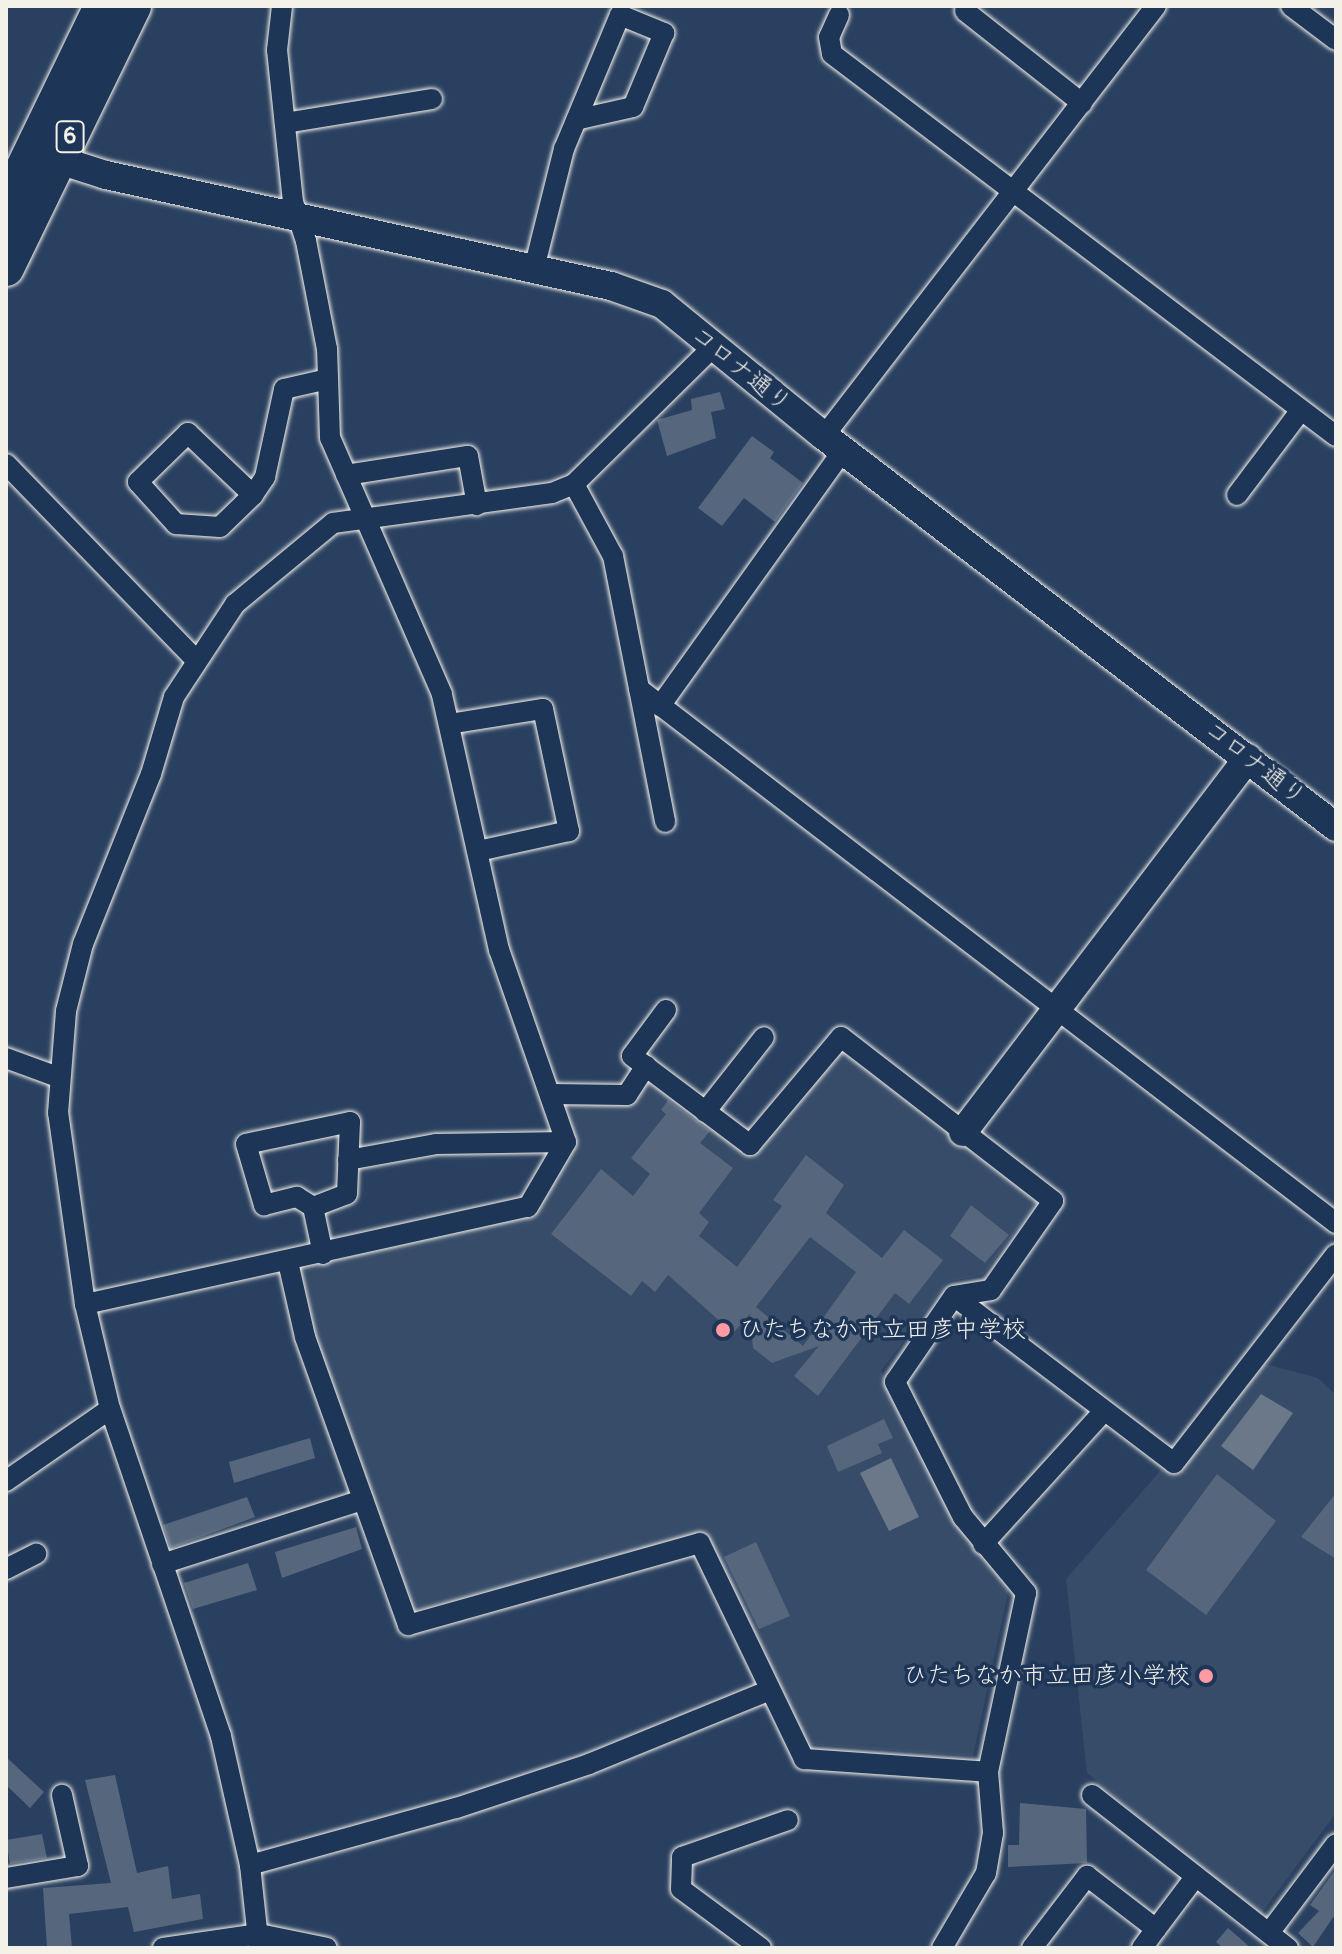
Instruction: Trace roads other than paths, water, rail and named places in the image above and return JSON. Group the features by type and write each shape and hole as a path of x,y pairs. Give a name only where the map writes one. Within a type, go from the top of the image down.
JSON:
{"highway":[{"name":"6","path":"6,268 102,6"},
{"name":"6","path":"6,205 45,156 133,6"}],"street":[{"path":"85,1304 528,1207 566,1142 552,1094 515,1006 449,724 423,649 330,438 327,349 300,221 293,202 277,50 282,6"},
{"path":"660,706 834,443 1015,192 1156,6"},
{"path":"1291,6 1336,40"},
{"path":"965,11 1082,103"},
{"path":"534,269 564,149 576,120 620,15 664,33 633,107 576,120"},
{"path":"839,15 829,37 832,54 1336,436"},
{"path":"285,123 432,99"},
{"name":"コロナ通り","path":"45,156 300,221 534,269 662,304 834,443 1336,827"},
{"path":"259,1941 250,1865 221,1736 110,1409 85,1304 64,1161 58,1077 66,1011 83,944 151,774 174,697 195,659 235,604 333,523 362,516 477,505 552,493 574,484 713,347"},
{"path":"253,495 188,433 138,482 176,524 220,527 253,495 265,477 284,389 328,379"},
{"path":"1237,495 1301,410"},
{"path":"346,475 468,456 477,505"},
{"path":"6,464 195,659"},
{"path":"574,484 613,556 665,822"},
{"path":"639,689 1336,1223"},
{"path":"449,724 543,709 569,831 478,851"},
{"path":"963,1132 1248,758"},
{"path":"666,1010 632,1056 750,1145 841,1037 1053,1201 991,1290 954,1296 895,1382 963,1517 1026,1593 988,1772 993,1833 986,1873 942,1948"},
{"path":"705,1112 764,1037"},
{"path":"6,1058 58,1077"},
{"path":"552,1094 627,1095 646,1066"},
{"path":"313,1207 347,1194 350,1122 246,1144 264,1205 297,1197 313,1207 323,1254"},
{"path":"348,1160 436,1144 566,1142"},
{"path":"954,1296 1174,1463 1336,1254"},
{"path":"288,1262 305,1337 408,1625 700,1543 768,1691 804,1759 988,1772"},
{"path":"6,1481 110,1409"},
{"path":"983,1544 1104,1411"},
{"path":"162,1564 363,1500"},
{"path":"6,1569 36,1554"},
{"path":"250,1865 589,1764 768,1691"},
{"path":"6,1878 78,1866 62,1795"},
{"path":"1092,1795 1276,1942 1336,1844"},
{"path":"761,1948 681,1889 682,1857 788,1820"},
{"path":"1032,1948 1087,1876 1156,1929"},
{"path":"1142,1948 1196,1876"},
{"path":"163,1948 259,1941 327,1948"}],"waterway":[{"path":"235,1948 249,1946"}],"place":[{"name":"ひたちなか市立田彦中学校","path":"723,1330"},
{"name":"ひたちなか市立田彦小学校","path":"1206,1676"}]}
